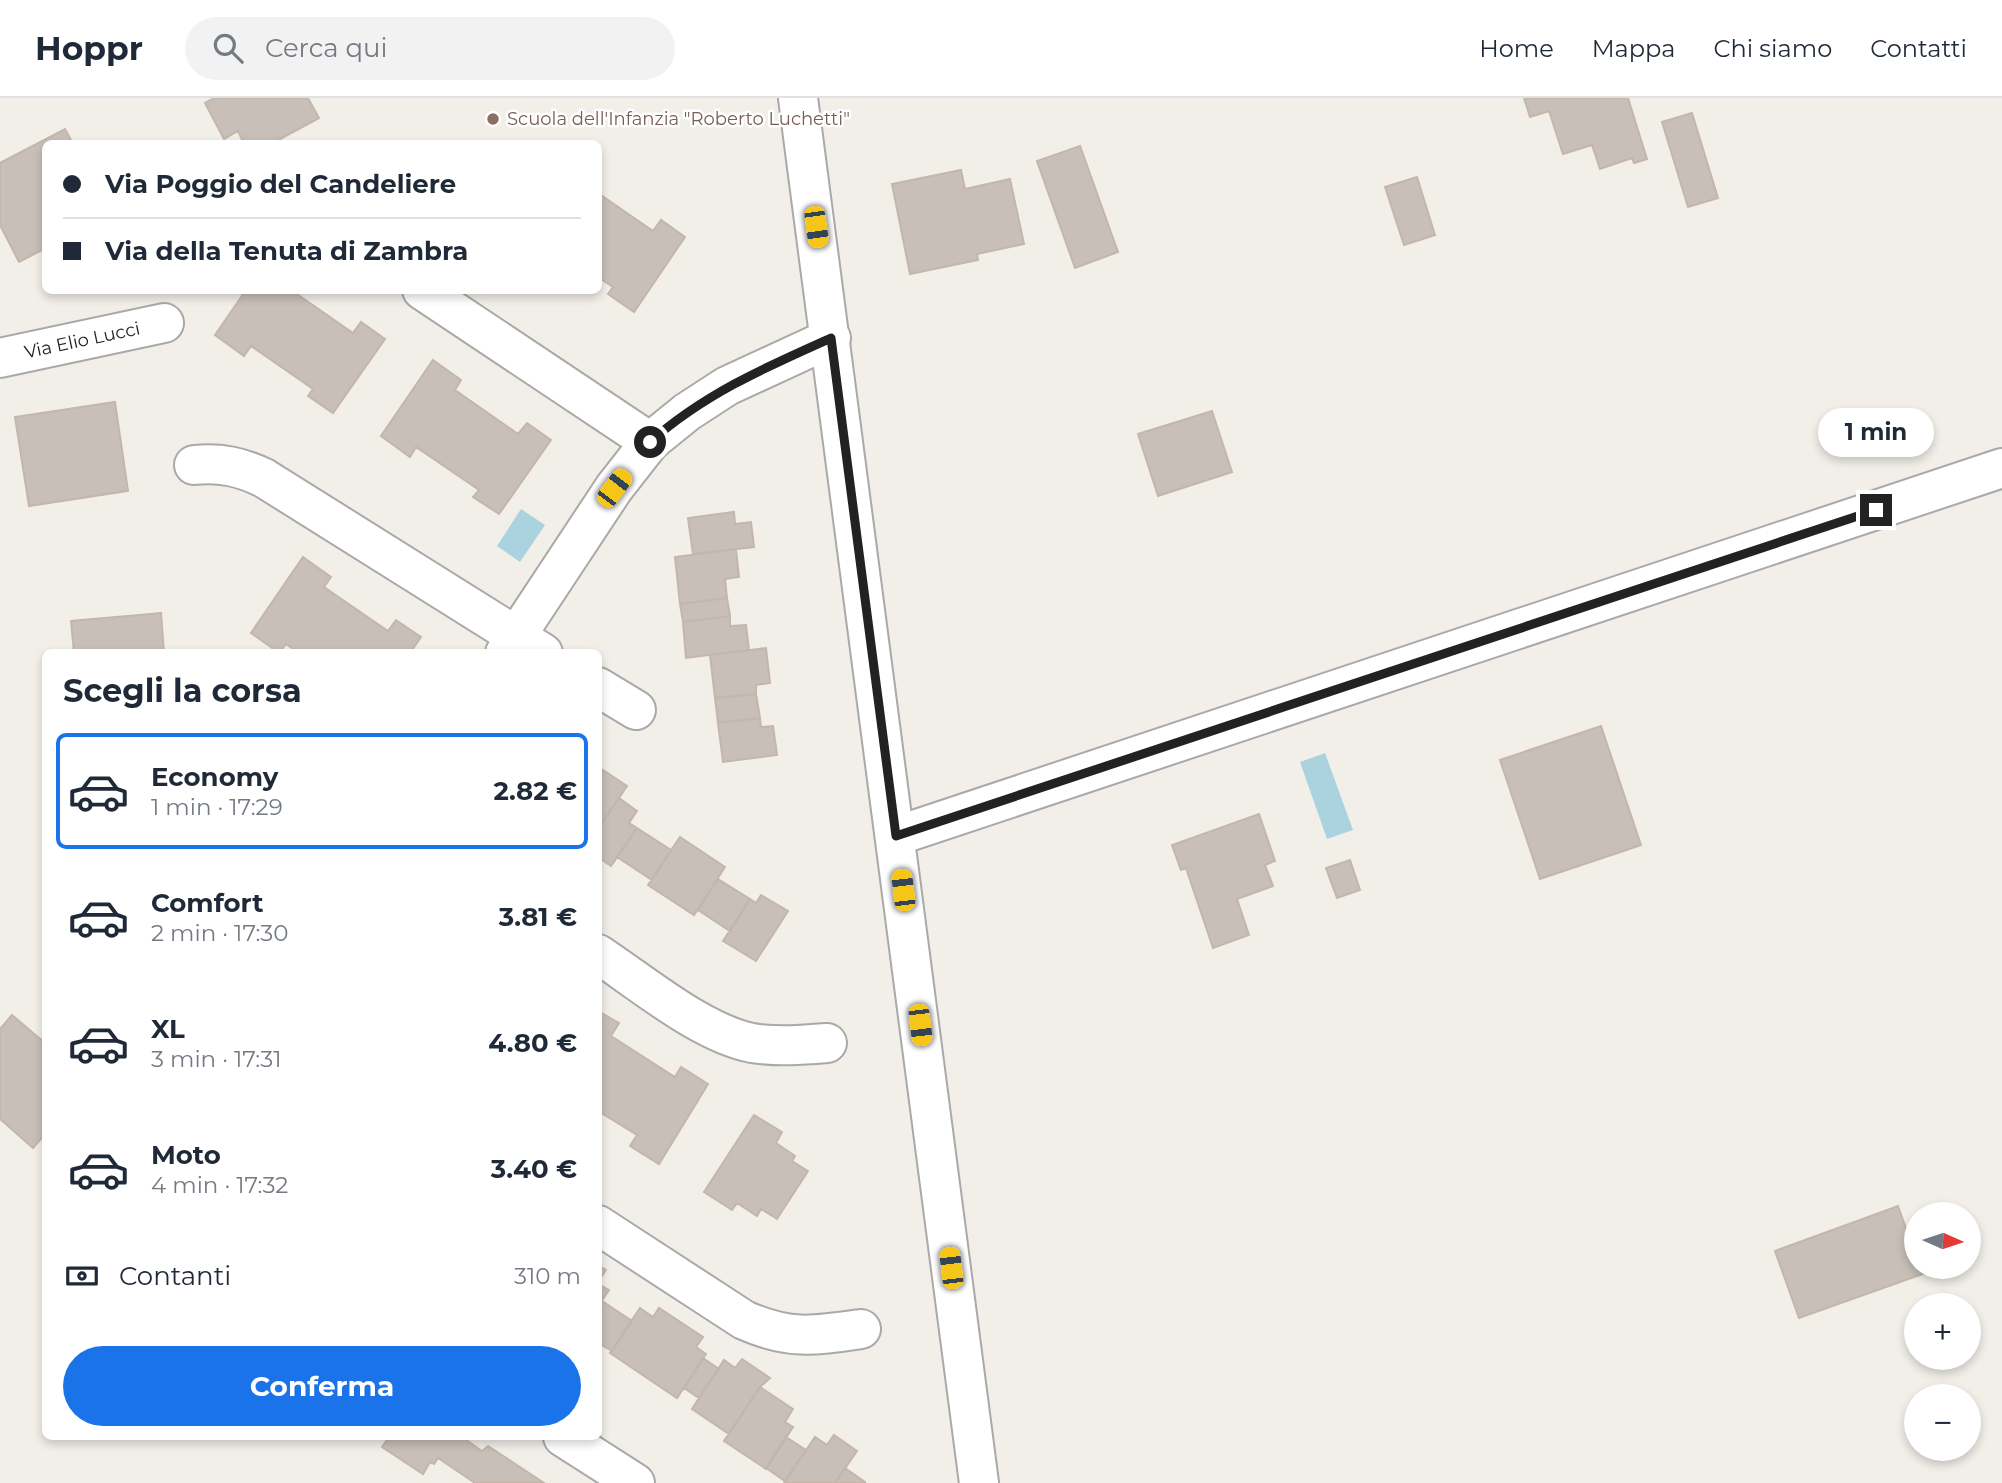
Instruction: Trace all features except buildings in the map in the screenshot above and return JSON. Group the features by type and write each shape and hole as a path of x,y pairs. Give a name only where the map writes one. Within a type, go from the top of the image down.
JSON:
{"street":[{"path":"798,98 979,1483"},
{"path":"428,294 650,442"},
{"name":"Via Elio Lucci","path":"0,358 164,323"},
{"path":"194,465 206,463 239,467 264,478 521,647 614,488 650,442 687,412 727,386 831,338"},
{"path":"896,836 2002,468"},
{"path":"602,689 636,710"},
{"path":"602,957 701,1023 724,1034 772,1045 827,1043"},
{"path":"602,1228 744,1320 762,1328 781,1334 819,1335 861,1329"},
{"path":"569,1440 635,1483"}],"water":[{"path":"521,509 545,525 520,562 497,546"},
{"path":"1325,753 1353,830 1327,839 1300,762"}],"place":[{"name":"Scuola dell'Infanzia \"Roberto Luchetti\"","path":"493,119"}],"route":[{"path":"650,442 687,412 727,386 831,338 896,836 1876,510"}]}
